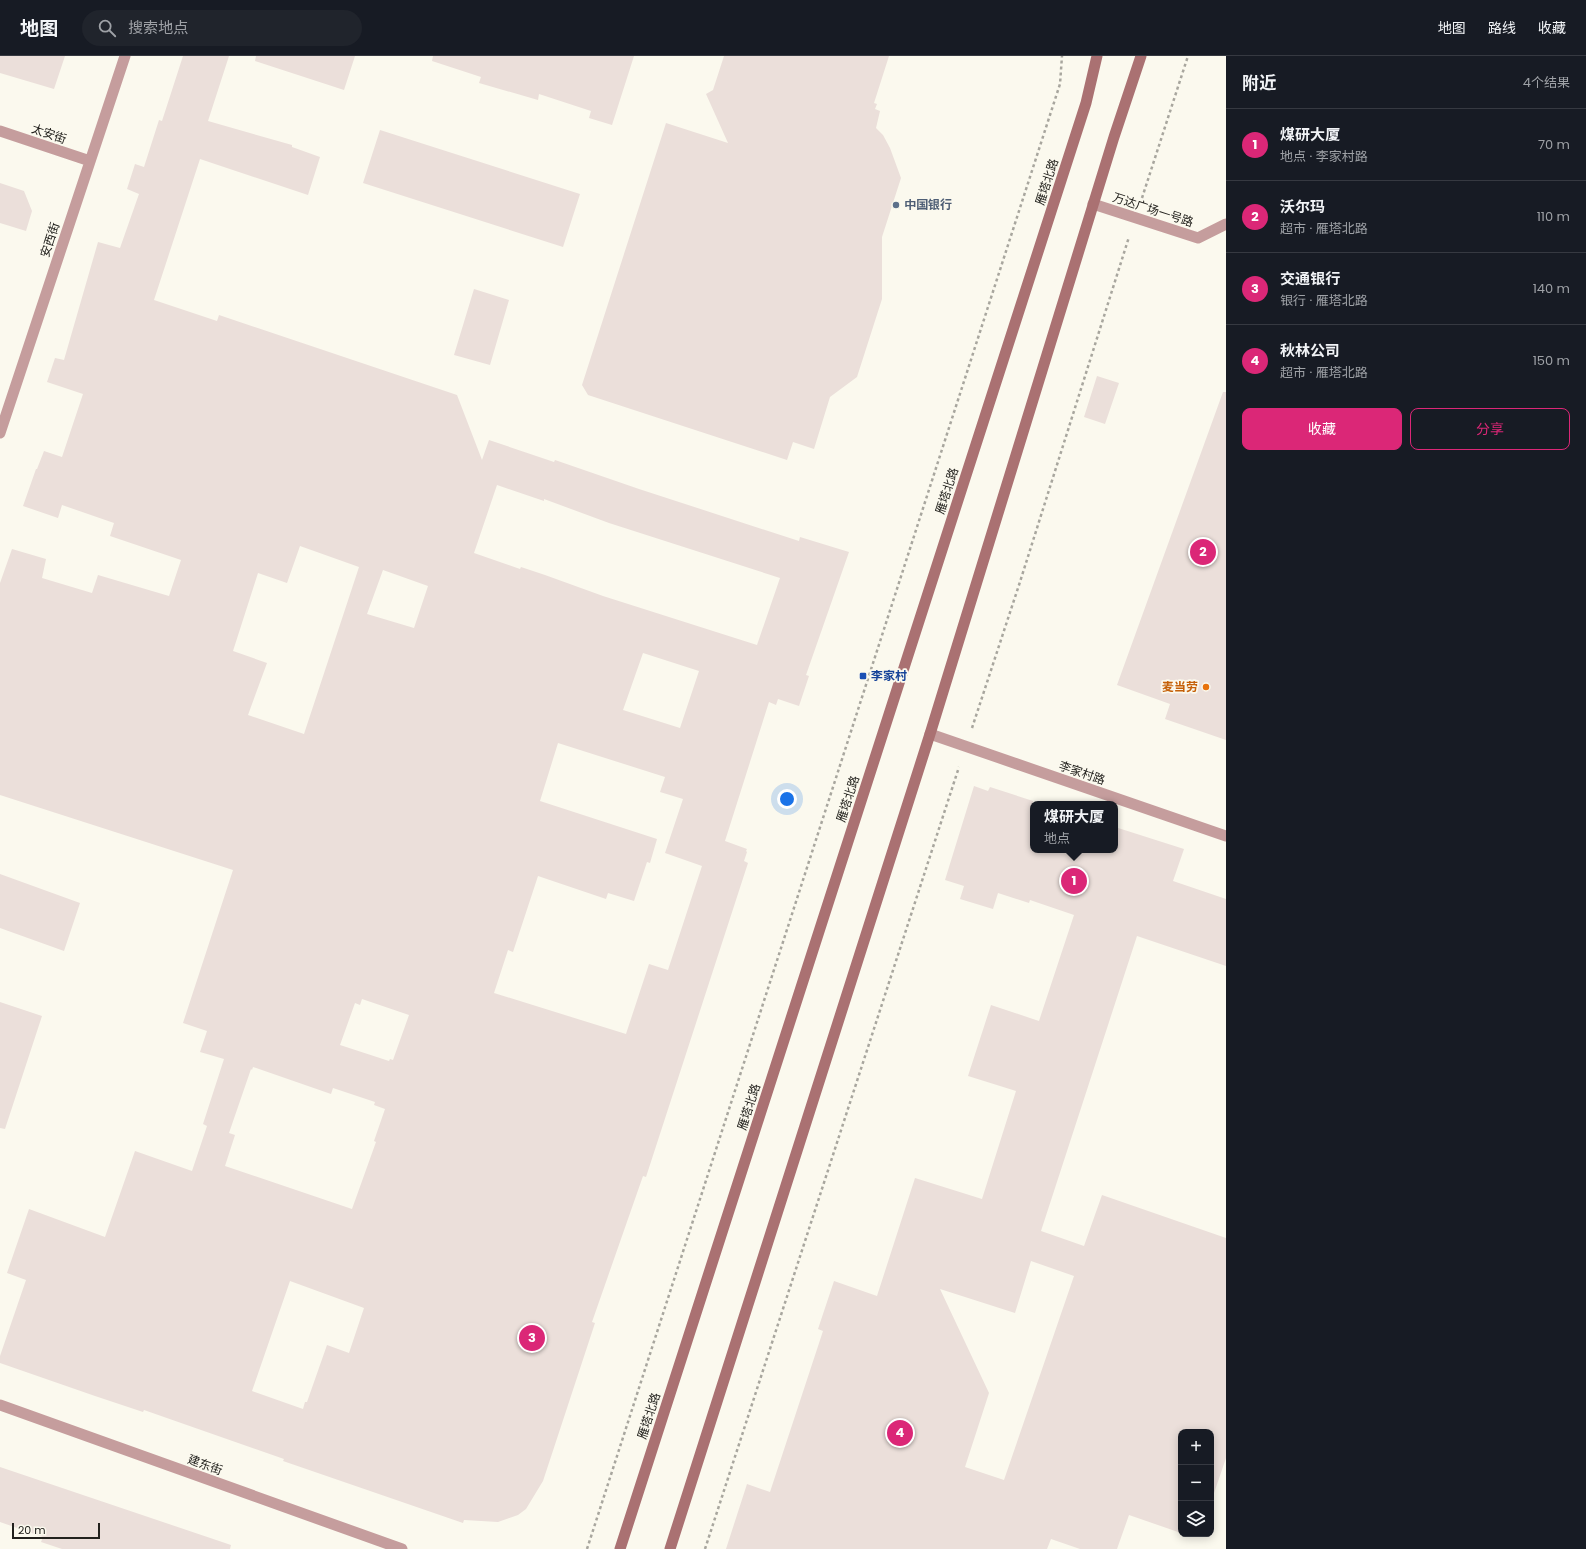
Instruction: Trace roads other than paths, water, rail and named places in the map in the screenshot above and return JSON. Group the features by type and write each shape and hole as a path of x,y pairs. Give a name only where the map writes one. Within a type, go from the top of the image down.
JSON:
{"main road":[{"name":"雁塔北路","path":"620,1549 1086,103 1097,56"},
{"path":"670,1549 930,734 1093,204 1141,56"}],"street":[{"name":"安西街","path":"0,433 125,56"},
{"name":"太安街","path":"0,131 90,161"},
{"name":"万达广场一号路","path":"1093,204 1198,238 1226,224"},
{"name":"李家村路","path":"930,734 1226,836"},
{"name":"建东街","path":"0,1405 402,1549"}],"place":[{"name":"中国银行","path":"896,205"},
{"name":"沃尔玛","path":"1203,552"},
{"name":"李家村","path":"863,676"},
{"name":"麦当劳","path":"1206,687"},
{"name":"煤研大厦","path":"1074,881"},
{"name":"交通银行","path":"532,1338"},
{"name":"秋林公司","path":"900,1433"}]}
